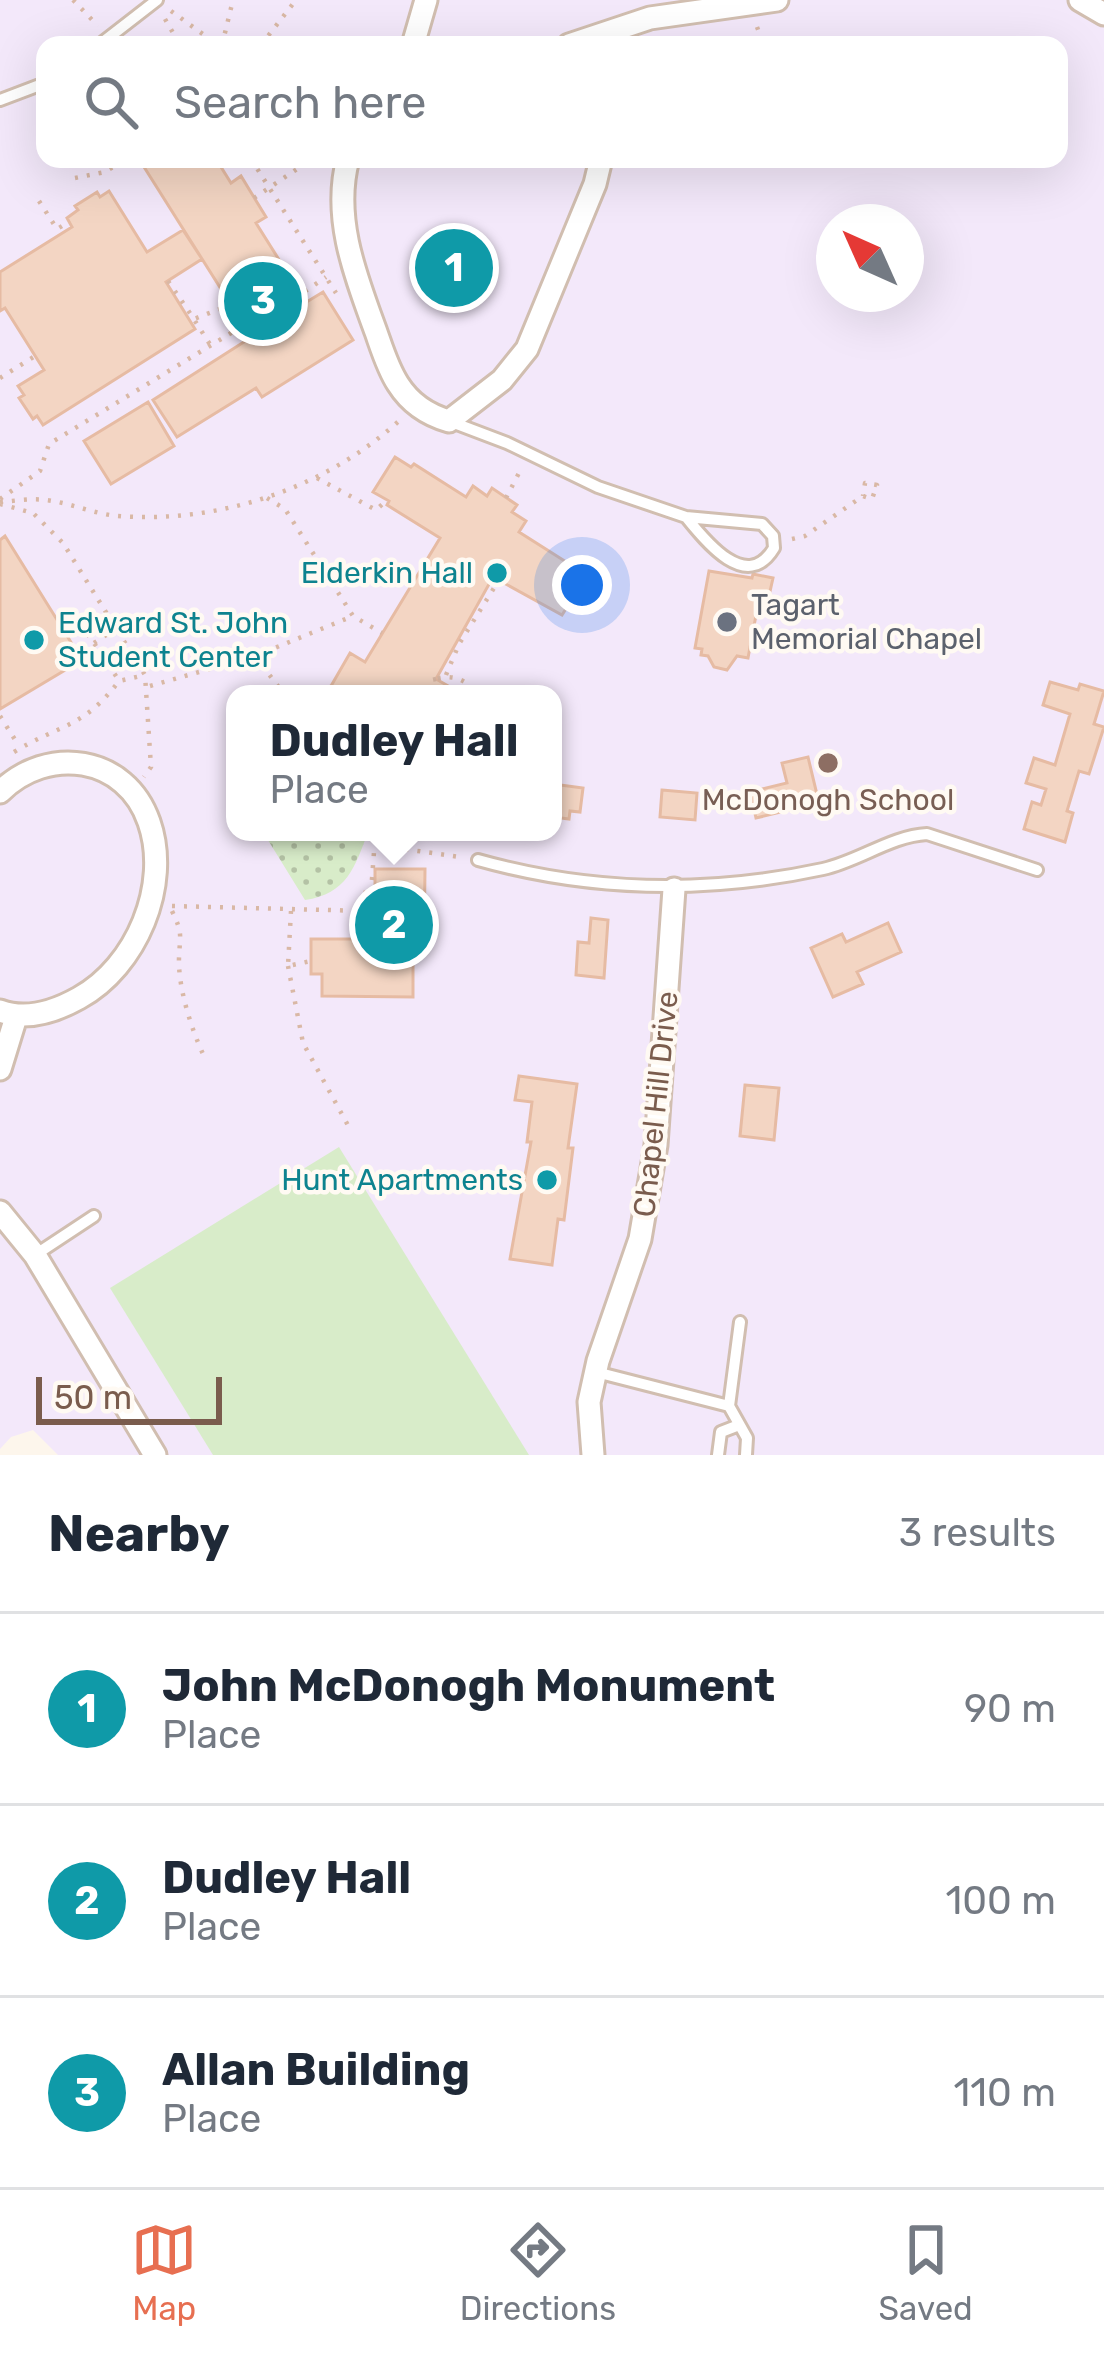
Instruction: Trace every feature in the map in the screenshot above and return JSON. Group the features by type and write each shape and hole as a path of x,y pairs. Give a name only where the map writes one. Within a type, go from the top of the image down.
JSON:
{"street":[{"path":"416,36 427,0"},
{"path":"596,36 650,18 777,0"},
{"path":"1080,0 1104,14"},
{"path":"347,168 343,218 351,261 397,382 416,405 449,422 502,380 527,349 599,168"},
{"path":"0,793 33,769 76,760 110,772 134,792 150,823 155,864 147,917 124,955 89,993 48,1012 8,1014 0,1069"},
{"name":"Chapel Hill Drive","path":"593,1455 589,1402 640,1239 656,1144 674,889"},
{"path":"0,1212 34,1255 155,1455"}],"lane":[{"path":"112,36 157,0"},
{"path":"0,100 36,86"},
{"path":"449,422 598,487 686,517 762,524 773,542 768,559 743,565 728,561 686,517"},
{"path":"478,860 565,880 674,889 829,868 912,835 928,834 1037,870"},
{"path":"34,1255 94,1216"},
{"path":"740,1322 729,1406 747,1438 746,1455"},
{"path":"596,1372 729,1406"},
{"path":"718,1455 721,1432 739,1425"}],"path":[{"path":"73,0 100,36"},
{"path":"157,0 207,36"},
{"path":"157,0 175,36"},
{"path":"223,36 233,0"},
{"path":"268,36 296,0"},
{"path":"75,178 111,168"},
{"path":"257,168 337,296"},
{"path":"254,198 299,168"},
{"path":"39,201 57,229 69,222"},
{"path":"295,298 351,261"},
{"path":"168,280 212,346"},
{"path":"194,319 230,304"},
{"path":"0,502 40,471 49,444 254,320"},
{"path":"0,378 35,356"},
{"path":"0,502 44,499 112,516 147,518 267,498 353,458 416,405"},
{"path":"506,498 528,453"},
{"path":"317,478 376,510 387,500"},
{"path":"773,542 805,536 862,496"},
{"path":"267,498 285,509 353,616 382,633"},
{"path":"0,502 34,513 63,543 145,675 151,767 134,792"},
{"path":"446,675 459,644 500,580"},
{"path":"56,619 71,609 119,681"},
{"path":"148,687 255,656 353,616"},
{"path":"94,643 116,629"},
{"path":"255,656 277,685"},
{"path":"20,748 67,729 99,709 119,681 145,675"},
{"path":"436,679 431,680 446,675 468,685"},
{"path":"0,716 33,769"},
{"path":"370,892 374,852 383,849 478,860"},
{"path":"203,1054 195,1038 178,960 184,936 170,906 365,910"},
{"path":"292,909 288,966 303,1043 350,1130"},
{"path":"288,966 311,961"}],"shaded area":[{"name":"McDonogh School","path":"0,0 1104,0 1104,1455 58,1455 33,1430 11,1437 0,1449"}],"green space":[{"path":"269,841 364,841 340,885 305,900"},
{"path":"339,1147 529,1455 213,1455 110,1288"}],"building":[{"path":"145,168 222,168 231,183 241,176 266,217 256,223 293,282 287,286 300,306 323,292 353,340 262,397 256,388 177,437 153,400 261,331 248,310 238,316"},
{"path":"109,191 147,252 183,230 202,259 166,282 195,329 43,425 19,398 24,395 18,386 44,370 5,308 0,311 0,272 72,227 67,218 78,210 75,206 97,192 100,197"},
{"path":"454,257 466,269 454,281 442,269"},
{"path":"148,402 174,446 111,484 84,441"},
{"name":"Elderkin Hall","path":"395,457 466,497 473,486 487,496 492,488 517,505 512,512 526,521 519,532 585,579 562,615 493,577 436,679 446,685 332,685 350,653 365,662 440,538 373,492"},
{"name":"Edward St. John Student Center","path":"5,536 82,660 0,709 0,540"},
{"name":"Tagart Memorial Chapel","path":"709,571 773,578 769,596 760,594 748,658 737,656 727,670 714,667 708,656 701,655 702,649 695,648"},
{"path":"1050,682 1104,691 1094,724 1104,727 1089,774 1079,771 1067,811 1073,813 1065,842 1024,829 1032,802 1041,805 1046,789 1026,783 1034,758 1055,765 1070,714 1043,705"},
{"path":"808,757 819,803 756,818 750,792 787,783 782,763"},
{"path":"562,785 583,788 580,812 570,811 569,819 562,818"},
{"path":"662,790 697,793 695,820 660,817"},
{"path":"375,869 425,869 424,955 413,955 413,997 322,996 322,974 311,974 311,939 364,939 365,892 375,892"},
{"path":"591,918 608,920 604,978 576,975 578,942 589,943"},
{"path":"888,923 901,952 857,972 863,984 833,997 811,948 842,934 846,942"},
{"name":"Hunt Apartments","path":"519,1076 577,1084 564,1220 558,1219 552,1265 510,1259 531,1142 527,1142 532,1102 515,1100"},
{"path":"745,1085 779,1088 774,1140 740,1136"}],"place":[{"name":"John McDonogh Monument","path":"454,268"},
{"name":"Allan Building","path":"263,301"},
{"name":"Elderkin Hall","path":"497,573"},
{"name":"Tagart Memorial Chapel","path":"727,622"},
{"name":"Edward St. John Student Center","path":"34,640"},
{"name":"McDonogh School","path":"828,763"},
{"name":"Dudley Hall","path":"394,925"},
{"name":"Hunt Apartments","path":"547,1180"}]}
